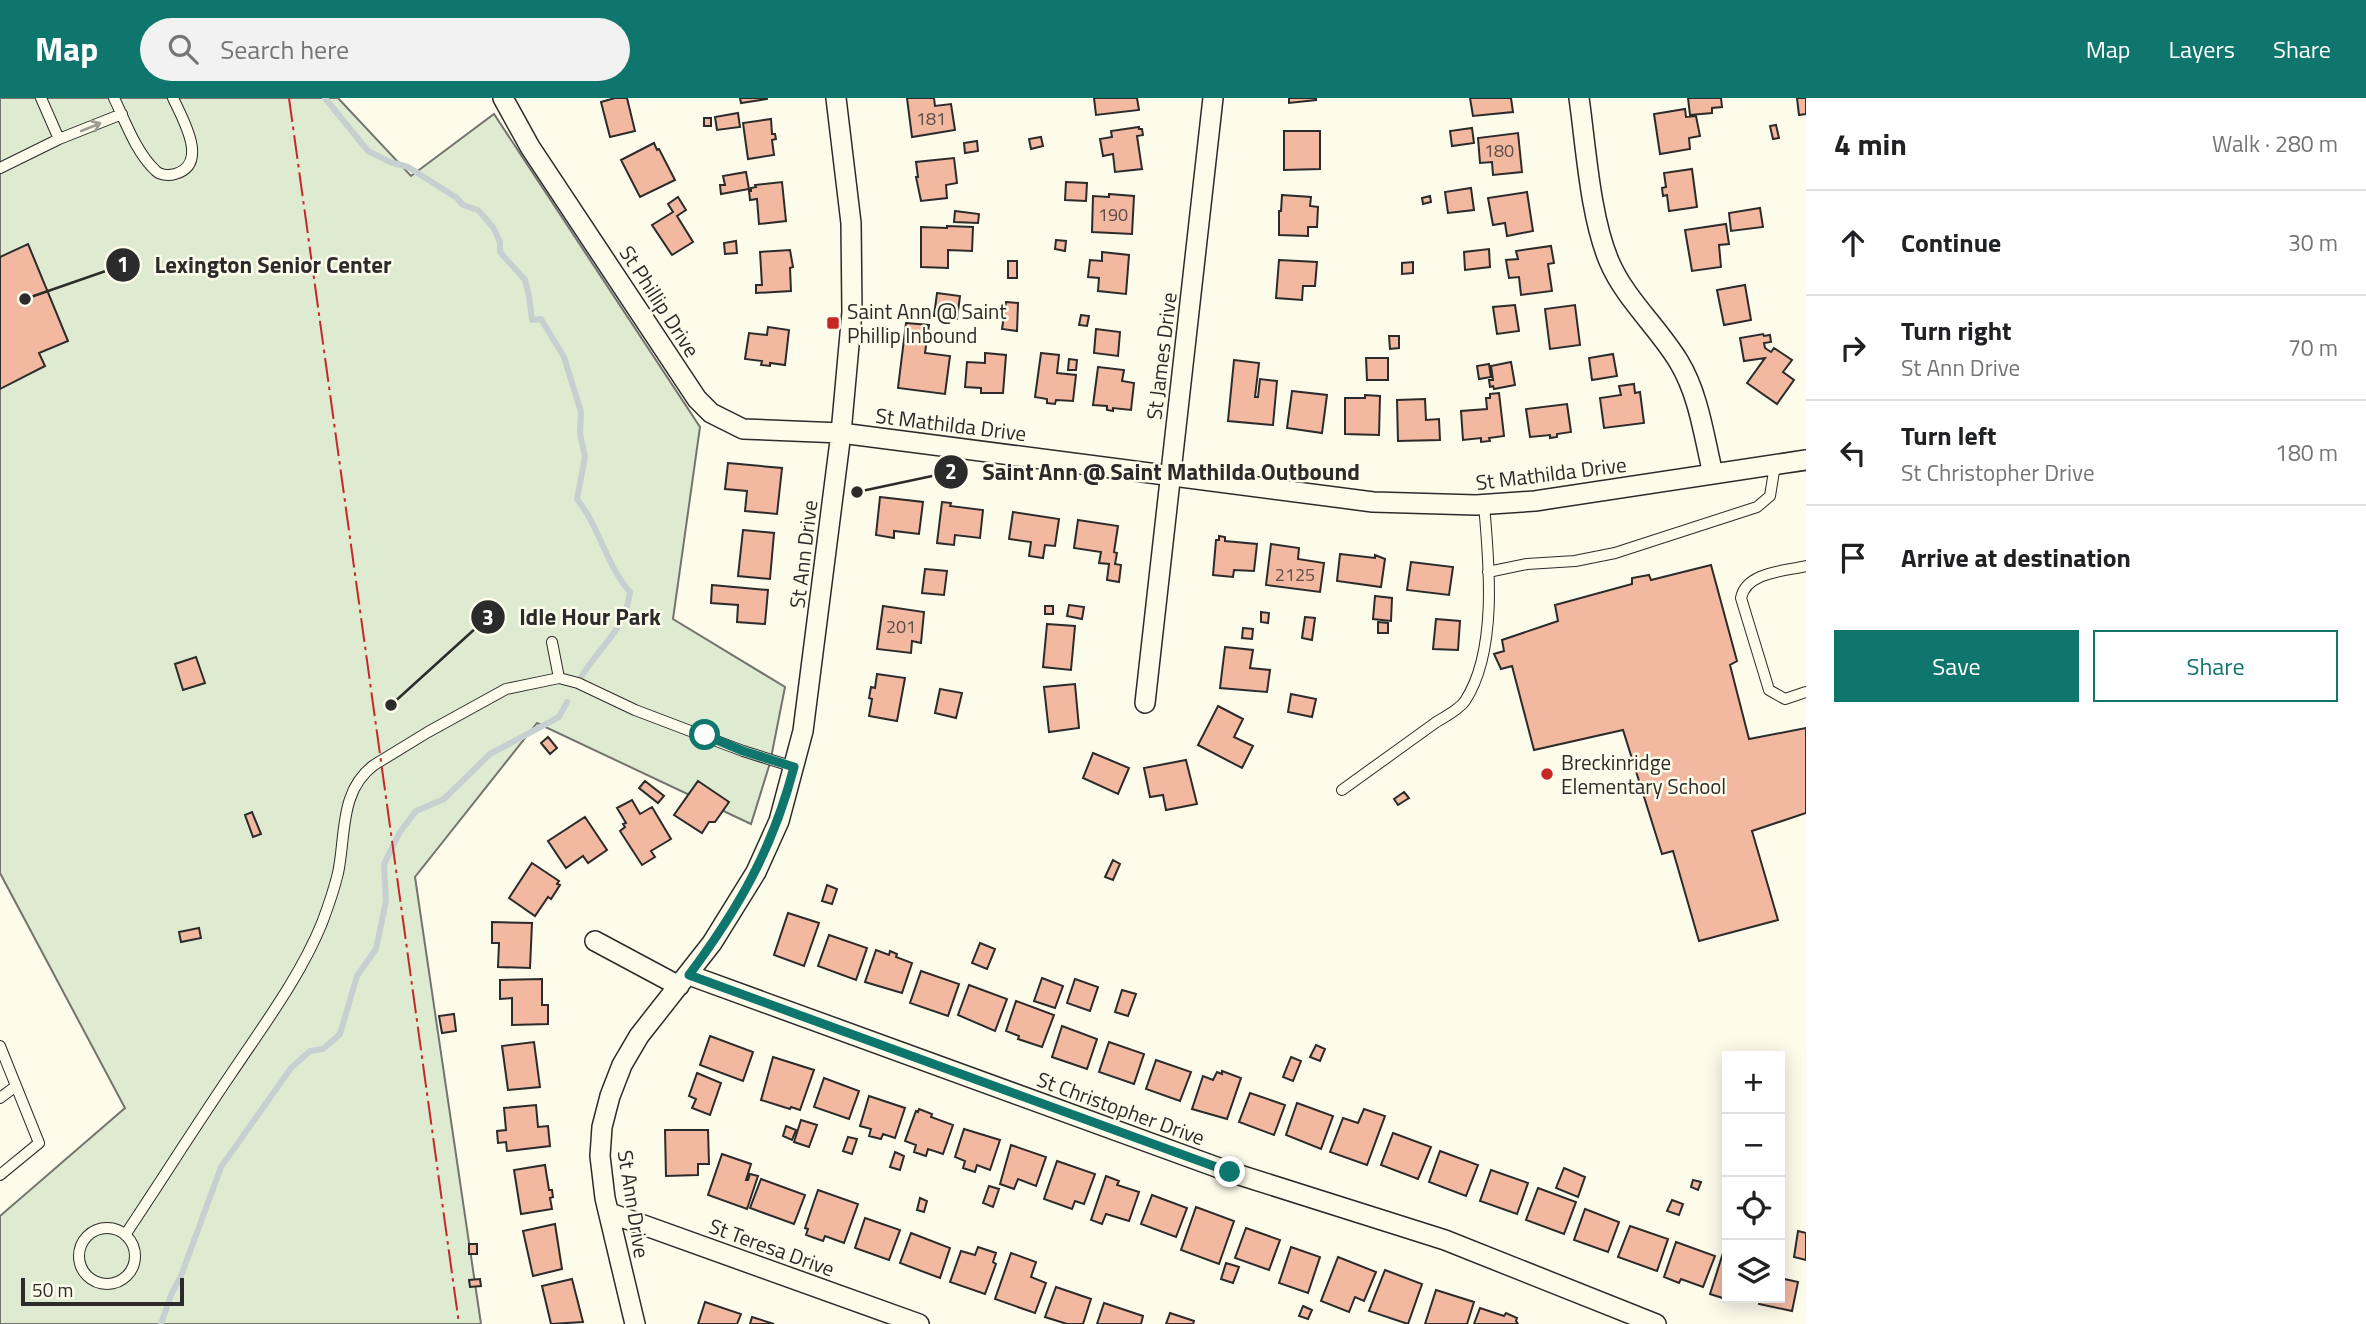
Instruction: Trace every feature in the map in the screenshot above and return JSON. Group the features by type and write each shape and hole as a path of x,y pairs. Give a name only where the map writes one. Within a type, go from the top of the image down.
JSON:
{"street":[{"name":"St Phillip Drive","path":"503,98 544,168 697,399 711,413 726,423 743,429 841,433"},
{"name":"St Ann Drive","path":"635,1324 606,1198 600,1156 602,1127 610,1096 622,1065 639,1036 719,934 756,872 779,821 803,731 841,433 852,312 851,223 836,98"},
{"name":"St James Drive","path":"1145,703 1213,98"},
{"path":"1579,98 1596,217 1604,249 1610,265 1626,290 1681,364 1691,388 1713,474"},
{"name":"St Mathilda Drive","path":"841,433 1373,502 1419,505 1484,505 1535,501 1806,460"},
{"path":"595,941 684,980"},
{"name":"St Christopher Drive","path":"684,980 1230,1172 1445,1240 1656,1324"},
{"name":"St Teresa Drive","path":"610,1213 919,1324"}],"lane":[{"path":"41,98 60,139"},
{"path":"114,98 138,146 156,172 164,175 176,174 185,168 191,160 193,150 173,98"},
{"path":"0,168 60,139 122,114"},
{"path":"1488,572 1527,564 1575,561 1615,552 1757,507 1770,496 1775,465"},
{"path":"1342,790 1464,702 1478,672 1485,648 1488,572 1484,505"},
{"path":"1806,566 1755,579 1745,586 1741,598 1769,690 1785,699 1806,692"},
{"path":"552,642 559,678"},
{"path":"125,1235 284,995 317,934 330,903 338,870 345,811 358,783 368,770 428,732 506,689 559,678 578,683 635,710 743,751 794,767"},
{"path":"0,1046 39,1143 0,1175"},
{"path":"0,1098 16,1086"},
{"path":"101,1228 110,1228 125,1235 135,1252 131,1270 116,1282 97,1282 80,1262 86,1237 101,1228"}],"green space":[{"path":"0,98 338,98 411,176 494,114 700,427 673,619 785,687 770,763 751,824 537,723 415,877 481,1324 0,1324 0,1216 125,1108 0,873"}],"building":[{"path":"627,98 635,131 610,137 601,102"},
{"path":"740,98 767,98 767,99 741,103"},
{"path":"907,98 934,98 935,106 951,104 955,130 912,137"},
{"path":"1094,98 1137,98 1139,110 1096,115"},
{"path":"1289,98 1316,98 1316,100 1289,103"},
{"path":"1470,98 1511,98 1513,112 1473,116"},
{"path":"1688,98 1721,98 1722,107 1712,108 1712,113 1690,115"},
{"path":"1797,98 1806,98 1806,114 1799,115"},
{"path":"1685,109 1686,117 1696,116 1700,136 1689,138 1690,149 1660,154 1654,114"},
{"path":"738,113 740,127 717,130 715,117"},
{"path":"704,118 711,118 711,126 704,126"},
{"path":"771,119 772,134 775,134 776,139 772,140 774,155 748,159 743,123"},
{"path":"1776,125 1779,138 1773,139 1770,126"},
{"path":"1139,127 1143,135 1137,136 1142,169 1115,172 1113,154 1103,156 1100,139 1112,137 1111,131"},
{"path":"1472,128 1474,143 1452,146 1450,131"},
{"path":"1284,131 1320,131 1320,169 1284,170"},
{"path":"1518,133 1522,172 1493,175 1492,162 1480,163 1478,138"},
{"path":"1041,137 1043,146 1031,149 1029,139"},
{"path":"977,141 978,151 965,153 964,143"},
{"path":"654,143 675,180 640,197 621,160"},
{"path":"954,158 957,183 946,185 947,198 921,201 916,162"},
{"path":"1692,169 1697,207 1669,211 1667,195 1663,196 1662,188 1666,187 1664,173"},
{"path":"746,172 749,189 721,194 720,185 725,185 723,176"},
{"path":"782,182 786,221 759,224 757,199 750,200 749,191 756,187 755,185"},
{"path":"1066,182 1087,183 1086,201 1065,200"},
{"path":"1471,188 1474,210 1448,213 1445,192"},
{"path":"1527,192 1533,231 1507,236 1505,223 1493,225 1488,198"},
{"path":"1109,194 1134,196 1132,234 1092,232 1093,196 1109,197"},
{"path":"1282,195 1311,197 1310,206 1318,207 1317,227 1308,227 1308,236 1279,235"},
{"path":"1430,196 1431,202 1423,204 1422,198"},
{"path":"678,197 686,210 677,216 693,242 672,255 652,225 673,212 668,204"},
{"path":"1760,208 1763,227 1731,231 1729,213"},
{"path":"955,211 979,214 978,223 954,222"},
{"path":"1726,224 1729,244 1719,245 1721,267 1692,271 1685,230"},
{"path":"921,227 973,227 972,251 948,250 948,268 921,267"},
{"path":"1056,240 1066,241 1065,251 1055,249"},
{"path":"736,241 737,253 725,254 724,243"},
{"path":"28,244 68,341 39,353 45,366 0,389 0,257"},
{"path":"1551,246 1554,263 1548,264 1552,291 1521,295 1519,277 1509,278 1506,260 1518,259 1516,251"},
{"path":"1489,249 1490,267 1465,270 1464,252"},
{"path":"790,250 793,267 790,268 791,291 756,293 756,285 762,285 760,252"},
{"path":"1102,252 1129,255 1126,294 1098,291 1099,278 1088,277 1090,260 1102,261"},
{"path":"1279,260 1317,262 1315,286 1303,286 1302,300 1276,298"},
{"path":"1008,261 1017,261 1017,278 1008,278"},
{"path":"1413,262 1413,273 1402,274 1402,263"},
{"path":"1745,285 1751,320 1724,325 1717,290"},
{"path":"937,293 960,296 957,319 934,316"},
{"path":"1006,302 1018,303 1017,331 1002,329"},
{"path":"1515,305 1519,331 1497,334 1493,307"},
{"path":"1575,305 1580,345 1550,349 1545,309"},
{"path":"1081,315 1089,316 1087,326 1079,325"},
{"path":"906,323 929,325 925,353 950,356 945,394 898,388"},
{"path":"768,327 789,330 785,365 761,365 762,361 745,359 749,333 767,335"},
{"path":"1096,329 1120,332 1118,356 1094,353"},
{"path":"1770,335 1771,342 1764,343 1765,348 1771,352 1774,348 1792,360 1783,372 1794,380 1777,404 1747,383 1765,358 1744,361 1740,338"},
{"path":"1389,336 1399,336 1399,348 1390,349"},
{"path":"985,353 1006,355 1003,393 981,393 981,388 965,387 967,362 985,363"},
{"path":"1041,353 1059,355 1057,373 1076,375 1073,401 1056,400 1055,404 1035,397"},
{"path":"1613,354 1617,376 1592,380 1589,358"},
{"path":"1366,358 1388,358 1388,380 1367,380"},
{"path":"1069,359 1077,360 1076,370 1068,370"},
{"path":"1234,360 1259,363 1255,397 1258,397 1260,379 1277,381 1273,425 1228,421"},
{"path":"1511,362 1515,385 1494,389 1493,386 1490,387 1489,380 1493,380 1491,366"},
{"path":"1489,364 1491,377 1479,379 1477,366"},
{"path":"1098,367 1124,370 1122,381 1134,383 1131,410 1113,408 1113,411 1107,410 1107,406 1093,405"},
{"path":"1634,384 1635,393 1640,392 1644,423 1604,428 1600,398 1621,395 1619,386"},
{"path":"1292,391 1327,395 1322,433 1287,428"},
{"path":"1499,393 1504,436 1481,442 1481,438 1463,440 1461,411 1487,409 1486,398 1490,398 1490,394"},
{"path":"1365,395 1380,396 1379,435 1345,434 1345,398 1365,398"},
{"path":"1425,399 1426,420 1439,419 1440,440 1398,441 1397,400"},
{"path":"1567,404 1571,432 1550,438 1550,435 1530,437 1526,409"},
{"path":"728,463 782,468 777,514 745,511 747,491 725,489"},
{"path":"880,497 923,502 919,534 894,531 894,538 876,535"},
{"path":"942,502 951,503 950,506 983,510 980,538 955,535 954,545 937,543"},
{"path":"1013,512 1059,519 1055,546 1045,545 1043,558 1029,556 1031,542 1009,539"},
{"path":"1078,520 1118,526 1114,552 1117,553 1115,564 1121,565 1119,582 1107,580 1109,564 1099,563 1101,552 1074,548"},
{"path":"743,530 774,533 770,579 738,576"},
{"path":"1219,536 1225,537 1225,541 1257,544 1254,571 1234,570 1233,577 1213,575 1216,540 1219,540"},
{"path":"1271,544 1299,548 1298,559 1324,563 1320,592 1266,585"},
{"path":"1340,554 1375,558 1375,555 1385,559 1381,587 1337,581"},
{"path":"1411,562 1453,567 1449,595 1407,590"},
{"path":"1711,565 1737,661 1730,665 1749,739 1806,728 1806,813 1752,831 1778,920 1699,941 1673,851 1662,854 1623,730 1534,750 1512,666 1501,669 1494,654 1504,651 1502,640 1558,621 1555,605 1632,584 1632,578 1649,575 1651,580"},
{"path":"925,569 947,571 944,595 922,593"},
{"path":"712,585 768,590 765,624 737,622 738,605 711,603"},
{"path":"1375,596 1392,598 1391,621 1373,619"},
{"path":"1069,605 1084,607 1082,619 1067,616"},
{"path":"883,606 924,612 921,643 912,641 911,653 877,649"},
{"path":"1045,606 1053,606 1053,614 1045,614"},
{"path":"1261,612 1269,613 1268,623 1261,622"},
{"path":"1305,617 1315,618 1312,640 1302,638"},
{"path":"1436,619 1460,621 1458,650 1433,649"},
{"path":"1378,622 1388,623 1388,633 1378,633"},
{"path":"1047,624 1075,626 1071,670 1043,667"},
{"path":"1243,628 1253,629 1252,639 1242,638"},
{"path":"1225,647 1253,650 1250,668 1270,670 1267,692 1220,688"},
{"path":"196,657 205,683 183,690 175,664"},
{"path":"877,674 905,678 897,721 869,716 871,687 875,688"},
{"path":"1075,684 1079,728 1049,732 1044,687"},
{"path":"940,689 962,693 956,718 935,713"},
{"path":"1291,694 1316,699 1312,717 1288,712"},
{"path":"1218,706 1243,719 1234,737 1253,746 1242,768 1198,745"},
{"path":"548,737 557,748 550,754 541,743"},
{"path":"1093,753 1129,768 1118,794 1083,778"},
{"path":"1186,760 1197,804 1166,810 1163,795 1150,797 1144,768"},
{"path":"645,781 664,796 658,803 639,788"},
{"path":"698,781 729,802 715,822 709,822 702,833 674,815"},
{"path":"1404,792 1409,798 1398,805 1394,799"},
{"path":"632,800 640,814 652,807 671,839 651,851 655,857 642,865 620,831 626,823 617,808"},
{"path":"252,812 261,834 253,837 245,815"},
{"path":"585,817 607,850 588,863 583,856 566,868 548,841"},
{"path":"1113,860 1120,864 1113,880 1105,877"},
{"path":"532,863 559,881 557,884 560,885 535,916 509,898"},
{"path":"827,885 837,889 832,904 822,901"},
{"path":"788,913 819,923 804,966 774,955"},
{"path":"492,922 532,923 530,968 498,967 499,943 492,943"},
{"path":"199,928 201,938 181,942 179,932"},
{"path":"829,935 867,948 856,980 818,966"},
{"path":"980,943 995,949 987,969 972,963"},
{"path":"876,950 889,955 890,951 897,954 896,957 912,963 902,993 865,982"},
{"path":"921,971 959,984 948,1016 910,1003"},
{"path":"1042,978 1063,986 1055,1008 1034,1001"},
{"path":"542,979 542,1005 548,1005 548,1024 512,1025 512,998 500,999 500,980"},
{"path":"1075,979 1098,987 1090,1011 1067,1003"},
{"path":"969,985 1007,999 995,1031 958,1015"},
{"path":"1122,990 1136,994 1128,1016 1115,1012"},
{"path":"1016,1001 1054,1015 1042,1047 1018,1039 1019,1036 1006,1031"},
{"path":"454,1014 456,1031 442,1033 439,1016"},
{"path":"1062,1026 1097,1039 1087,1069 1052,1057"},
{"path":"710,1036 753,1052 743,1081 700,1065"},
{"path":"534,1042 540,1087 508,1090 502,1046"},
{"path":"1109,1042 1144,1054 1134,1084 1099,1072"},
{"path":"1316,1045 1325,1049 1320,1061 1310,1057"},
{"path":"773,1057 814,1070 800,1110 761,1100"},
{"path":"1291,1057 1301,1061 1293,1081 1283,1077"},
{"path":"1156,1060 1191,1072 1180,1101 1146,1089"},
{"path":"1222,1071 1241,1078 1227,1119 1192,1109 1203,1076 1213,1080 1217,1072 1222,1074"},
{"path":"697,1073 721,1083 710,1115 692,1108 696,1099 689,1096"},
{"path":"824,1078 859,1091 849,1119 814,1107"},
{"path":"1250,1093 1285,1105 1274,1135 1239,1122"},
{"path":"869,1096 905,1108 895,1138 883,1134 881,1139 869,1136 871,1129 860,1126"},
{"path":"1297,1103 1333,1116 1321,1149 1286,1135"},
{"path":"536,1105 538,1127 548,1126 550,1146 507,1151 506,1142 498,1143 497,1131 506,1130 504,1108"},
{"path":"919,1109 932,1114 931,1117 953,1125 943,1154 928,1149 926,1156 914,1152 916,1145 905,1141"},
{"path":"1364,1109 1385,1116 1367,1165 1330,1152 1343,1118 1358,1123"},
{"path":"801,1120 817,1125 809,1147 794,1142"},
{"path":"786,1126 796,1130 792,1140 783,1136"},
{"path":"964,1129 1000,1140 990,1170 977,1165 975,1172 963,1168 965,1161 955,1157"},
{"path":"665,1130 708,1130 709,1164 698,1164 698,1175 666,1176"},
{"path":"1393,1133 1431,1147 1418,1179 1381,1165"},
{"path":"848,1137 857,1139 852,1154 843,1151"},
{"path":"1011,1145 1046,1157 1036,1186 1018,1179 1014,1189 1000,1184"},
{"path":"1440,1151 1478,1165 1466,1196 1429,1182"},
{"path":"895,1152 904,1156 900,1170 890,1167"},
{"path":"722,1154 751,1164 746,1180 750,1174 758,1176 747,1209 708,1195"},
{"path":"1057,1161 1095,1174 1084,1204 1075,1201 1072,1209 1044,1199"},
{"path":"545,1165 549,1190 552,1190 552,1209 521,1214 514,1170"},
{"path":"1564,1168 1585,1177 1578,1197 1556,1188"},
{"path":"1491,1170 1528,1183 1517,1214 1480,1201"},
{"path":"1106,1176 1119,1181 1117,1185 1139,1192 1129,1221 1106,1214 1102,1224 1091,1220"},
{"path":"761,1179 805,1195 794,1224 750,1208"},
{"path":"1693,1180 1701,1182 1698,1190 1691,1187"},
{"path":"989,1186 999,1189 993,1207 983,1203"},
{"path":"1538,1188 1576,1202 1564,1234 1526,1220"},
{"path":"818,1190 858,1204 844,1243 825,1236 823,1241 806,1235 808,1229 805,1228"},
{"path":"1152,1195 1187,1208 1176,1237 1141,1224"},
{"path":"920,1198 927,1201 924,1212 917,1210"},
{"path":"1672,1200 1683,1204 1679,1215 1667,1211"},
{"path":"1196,1207 1234,1221 1219,1264 1181,1250"},
{"path":"1585,1209 1619,1222 1608,1252 1574,1240"},
{"path":"865,1218 900,1230 889,1260 855,1248"},
{"path":"555,1224 562,1269 533,1276 523,1231"},
{"path":"1630,1226 1668,1239 1657,1271 1618,1257"},
{"path":"1246,1228 1280,1240 1269,1270 1235,1258"},
{"path":"1798,1231 1806,1233 1806,1260 1794,1257"},
{"path":"911,1233 950,1248 940,1278 900,1263"},
{"path":"1676,1242 1715,1256 1703,1287 1681,1279 1679,1283 1664,1277"},
{"path":"469,1244 477,1244 477,1254 469,1254"},
{"path":"978,1247 996,1253 993,1262 996,1264 985,1294 950,1282 961,1251 975,1255"},
{"path":"1291,1247 1320,1257 1308,1293 1279,1283"},
{"path":"1011,1253 1036,1262 1031,1277 1046,1283 1035,1313 995,1299"},
{"path":"1722,1256 1722,1298 1710,1294"},
{"path":"1338,1257 1376,1272 1364,1301 1355,1297 1349,1312 1321,1301"},
{"path":"1226,1263 1239,1267 1233,1283 1221,1279"},
{"path":"1385,1270 1422,1284 1408,1324 1369,1311"},
{"path":"480,1279 481,1286 470,1287 469,1280"},
{"path":"572,1279 583,1322 551,1324 542,1286"},
{"path":"1785,1279 1798,1282 1792,1311 1759,1304 1785,1303"},
{"path":"1056,1287 1091,1299 1083,1324 1067,1324 1045,1317"},
{"path":"1436,1290 1474,1302 1467,1324 1425,1324"},
{"path":"705,1302 741,1314 737,1324 698,1324"},
{"path":"1104,1303 1143,1316 1141,1324 1097,1324"},
{"path":"1303,1306 1312,1310 1308,1319 1299,1316"},
{"path":"1480,1308 1504,1316 1506,1313 1517,1318 1518,1324 1474,1324"},
{"path":"1170,1313 1194,1321 1193,1324 1166,1324"},
{"path":"752,1317 774,1324 750,1324"}],"waterway":[{"path":"325,98 368,151 408,167 457,198 463,205 478,210 493,227 500,242 500,252 525,280 532,320 541,319 564,357 581,412 580,433 585,457 577,499 592,522 615,570 630,592 617,629 580,679"},
{"path":"161,1324 221,1167 291,1068 310,1051 323,1049 340,1034 357,976 376,949 386,901 384,864 400,832 416,811 444,799 490,754 559,717 567,702"}],"power":[{"path":"289,98 459,1324"}],"place":[{"name":"Lexington Senior Center","path":"25,299"},
{"name":"Saint Ann @ Saint Phillip Inbound","path":"833,323"},
{"name":"Saint Ann @ Saint Mathilda Outbound","path":"857,492"},
{"name":"Idle Hour Park","path":"391,705"},
{"name":"Breckinridge Elementary School","path":"1547,774"}],"route":[{"path":"705,735 743,751 794,767 779,821 756,872 689,975 1230,1172"}]}
